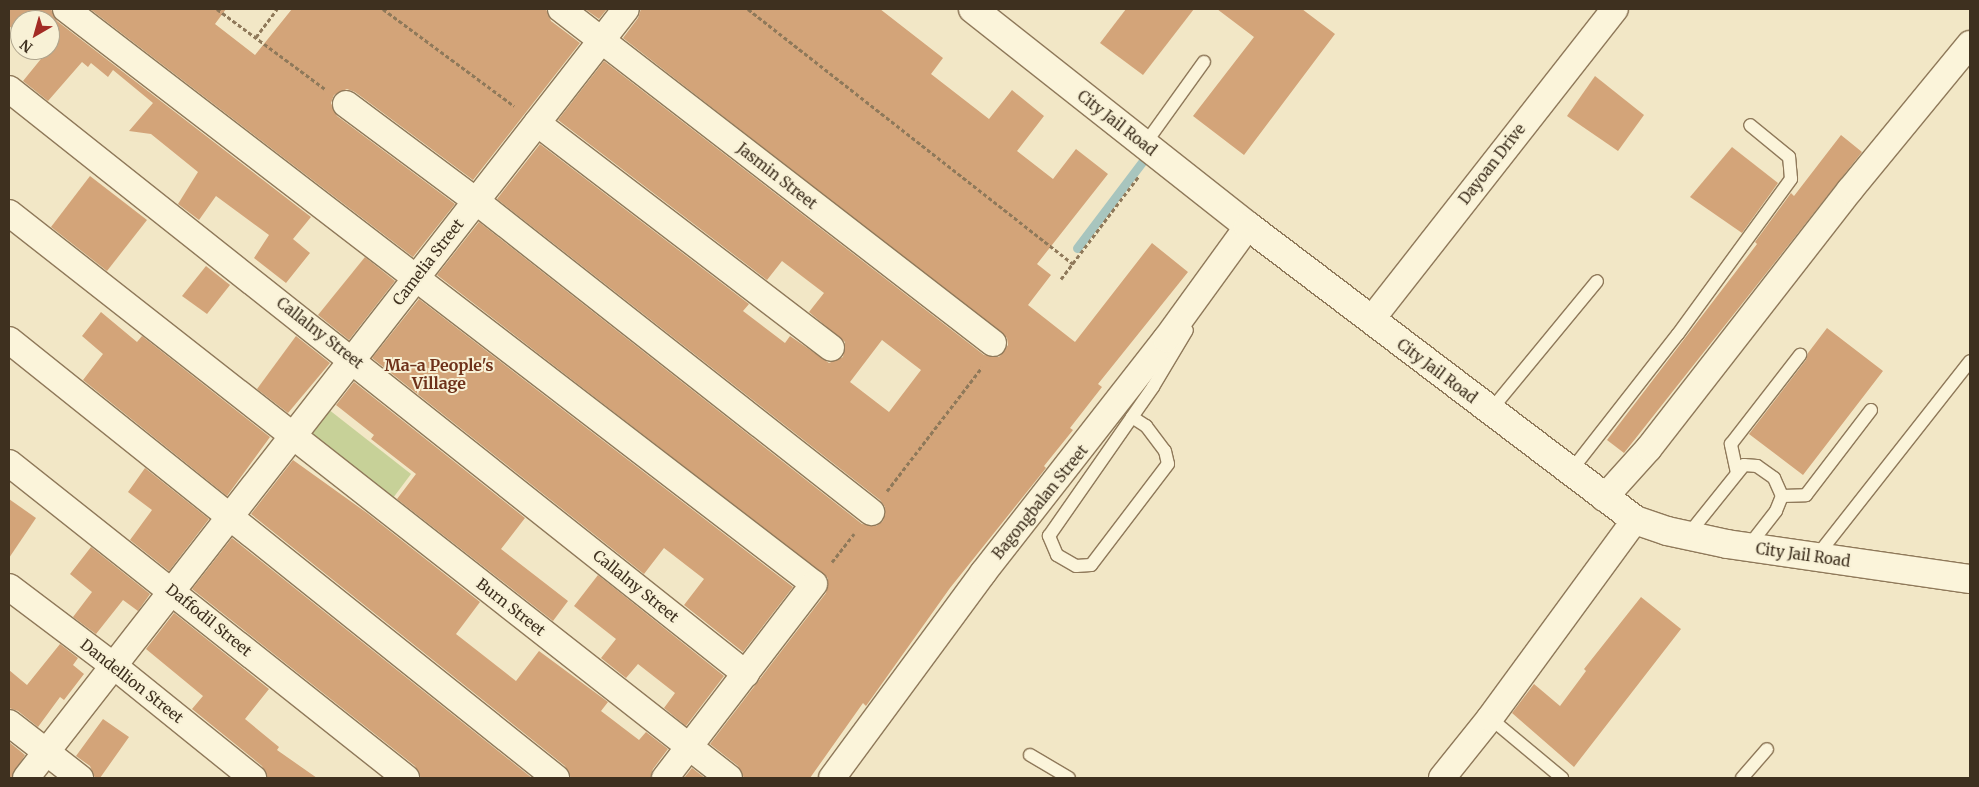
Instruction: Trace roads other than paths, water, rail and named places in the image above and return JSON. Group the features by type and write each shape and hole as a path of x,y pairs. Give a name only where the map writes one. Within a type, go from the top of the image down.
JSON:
{"street":[{"path":"66,9 814,584 665,778"},
{"name":"Jasmin Street","path":"561,9 993,343"},
{"name":"Camelia Street","path":"173,591 626,9"},
{"name":"City Jail Road","path":"973,9 1248,226 1635,520 1687,536 1748,547 1970,579"},
{"name":"Dayoan Drive","path":"1371,320 1615,9"},
{"path":"1604,498 1649,448 1850,190 1970,44"},
{"name":"Callalny Street","path":"9,89 353,359 746,674"},
{"path":"346,104 476,201 871,512"},
{"path":"537,123 831,348"},
{"name":"Burn Street","path":"9,213 729,778"},
{"name":"Bagongbalan Street","path":"832,778 983,573 1096,431 1248,226"},
{"path":"9,340 556,778"},
{"name":"Daffodil Street","path":"9,464 173,591 406,778"},
{"path":"1442,778 1490,718 1635,520"},
{"name":"Dandellion Street","path":"9,587 114,666 253,778"},
{"path":"26,778 173,591"},
{"path":"9,722 80,778"}],"lane":[{"path":"1150,149 1204,62"},
{"path":"1570,472 1678,334 1791,179 1789,157 1750,125"},
{"path":"1490,411 1597,282"},
{"path":"1132,417 1146,426 1166,451 1168,464 1091,565 1076,566 1057,555 1049,536 1132,417 1197,314 1198,294"},
{"path":"1737,473 1731,444 1800,355"},
{"path":"1816,557 1970,361"},
{"path":"1782,496 1806,495 1871,410"},
{"path":"1687,536 1744,465 1757,466 1774,478 1782,496 1776,511 1748,547"},
{"path":"1490,718 1562,778"},
{"path":"1742,778 1767,749"},
{"path":"1030,755 1069,778"}],"waterway":[{"path":"1077,248 1145,158"}],"district":[{"name":"Ma-a People's Village","path":"439,374"}]}
